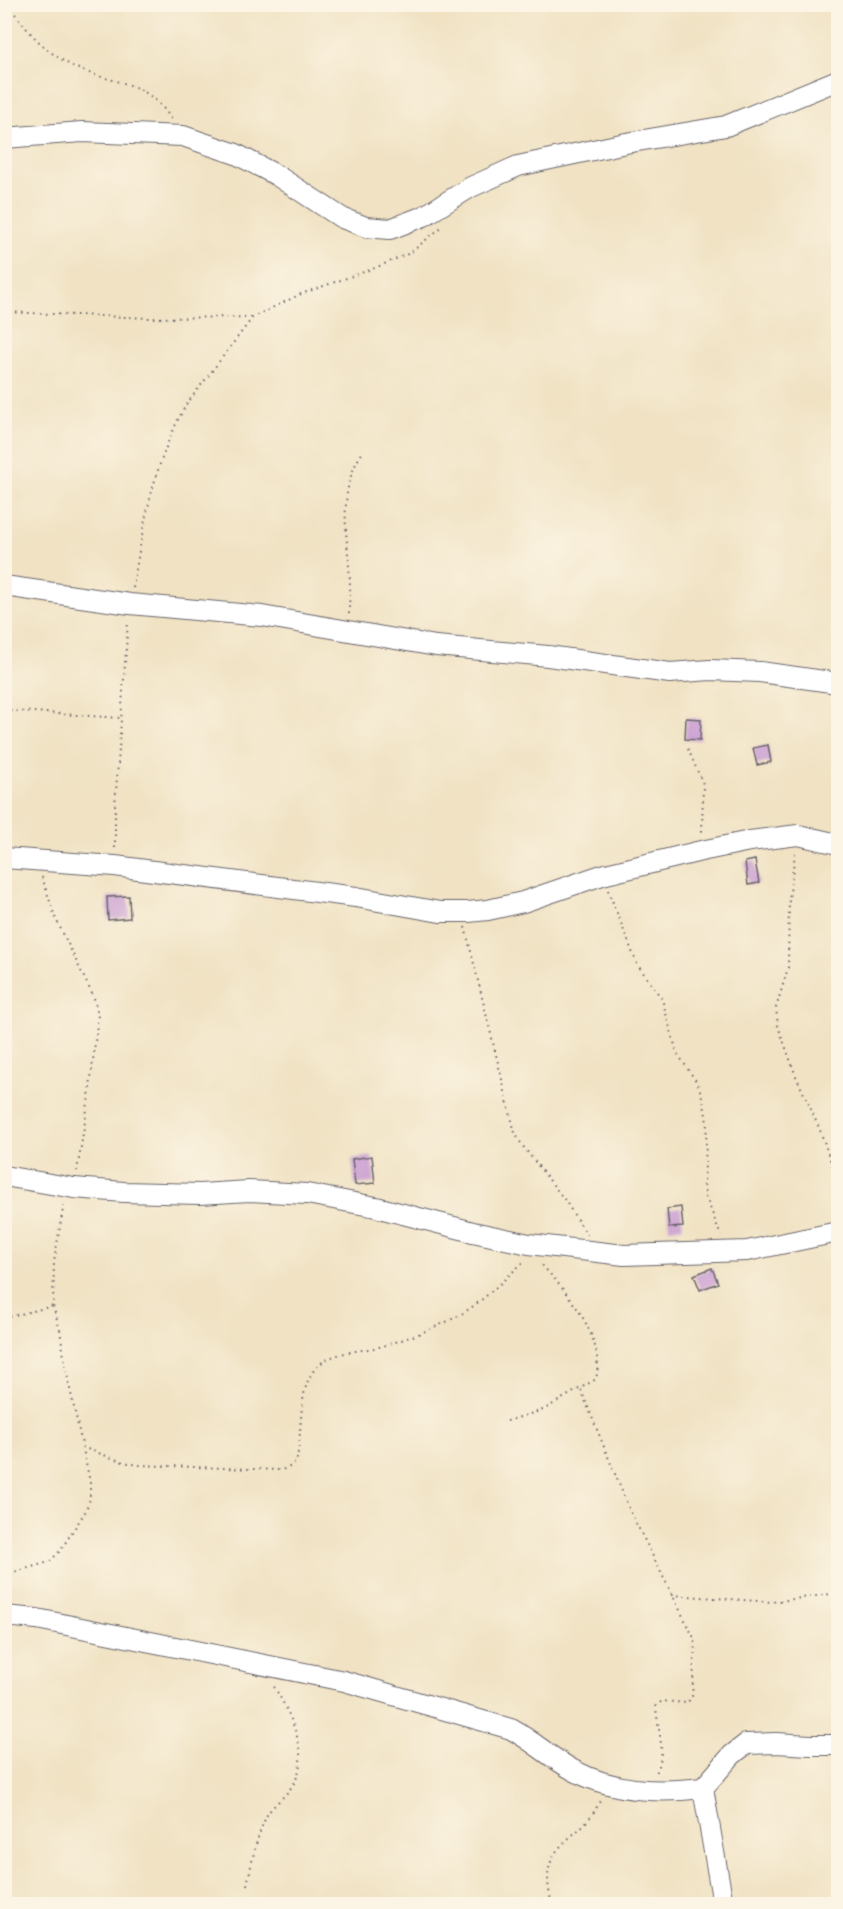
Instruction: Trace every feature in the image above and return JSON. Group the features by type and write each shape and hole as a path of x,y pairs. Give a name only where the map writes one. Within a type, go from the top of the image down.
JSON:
{"street":[{"path":"4,138 82,132 183,136 236,154 276,175 342,218 366,227 390,229 424,216 471,187 518,166 626,143 726,126 838,80"},
{"path":"4,586 130,604 262,616 436,646 548,656 670,673 710,670 760,672 838,683"},
{"path":"4,858 115,866 356,897 440,912 461,912 488,910 523,902 602,875 701,850 798,836 838,844"},
{"path":"4,1176 74,1188 169,1194 249,1191 307,1194 376,1207 537,1250 624,1255 727,1253 838,1232"},
{"path":"4,1616 37,1619 262,1663 388,1692 511,1729 574,1770 607,1784 639,1789 667,1792 703,1788 732,1755 746,1744 838,1744"},
{"path":"703,1788 723,1905"}],"path":[{"path":"8,4 30,35 60,58 79,69 135,85 149,94 165,109 183,136"},
{"path":"4,312 148,318 253,317 301,294 410,253 448,221"},
{"path":"115,866 114,806 120,718 130,604 145,514 159,467 186,405 253,317"},
{"path":"348,630 350,586 347,489 354,465 363,453"},
{"path":"4,710 120,718"},
{"path":"688,749 703,784 701,850"},
{"path":"798,836 789,900 788,968 776,1008 778,1026 796,1077 820,1130 838,1183"},
{"path":"4,1575 50,1562 60,1551 85,1512 90,1499 90,1482 53,1305 54,1262 59,1226 63,1205 74,1188 89,1097 98,1015 94,998 55,917 36,860"},
{"path":"602,875 637,964 662,999 677,1053 698,1084 704,1103 706,1124 704,1185 706,1197 727,1253"},
{"path":"461,912 515,1133 564,1199 598,1252"},
{"path":"82,1447 123,1462 139,1465 280,1470 288,1468 296,1462 304,1398 314,1369 344,1353 384,1346 464,1312 537,1250 595,1342 599,1367 596,1379 581,1390 543,1410 507,1421"},
{"path":"4,1318 53,1305"},
{"path":"581,1390 630,1511 694,1638 692,1697 687,1703 662,1701 656,1706 660,1729 661,1764 653,1777 639,1789"},
{"path":"672,1595 772,1602 838,1593"},
{"path":"247,1885 266,1815 290,1790 299,1775 297,1735 262,1663"},
{"path":"552,1905 547,1873 553,1858 562,1844 586,1822 598,1805 607,1784"}],"building":[{"path":"686,718 701,719 700,740 685,739"},
{"path":"768,745 771,762 757,765 753,748"},
{"path":"755,860 759,883 748,885 745,862"},
{"path":"129,896 130,918 108,920 107,897"},
{"path":"372,1156 375,1183 355,1185 352,1159"},
{"path":"681,1207 683,1227 669,1228 667,1209"},
{"path":"712,1268 718,1283 700,1290 694,1275"}]}
